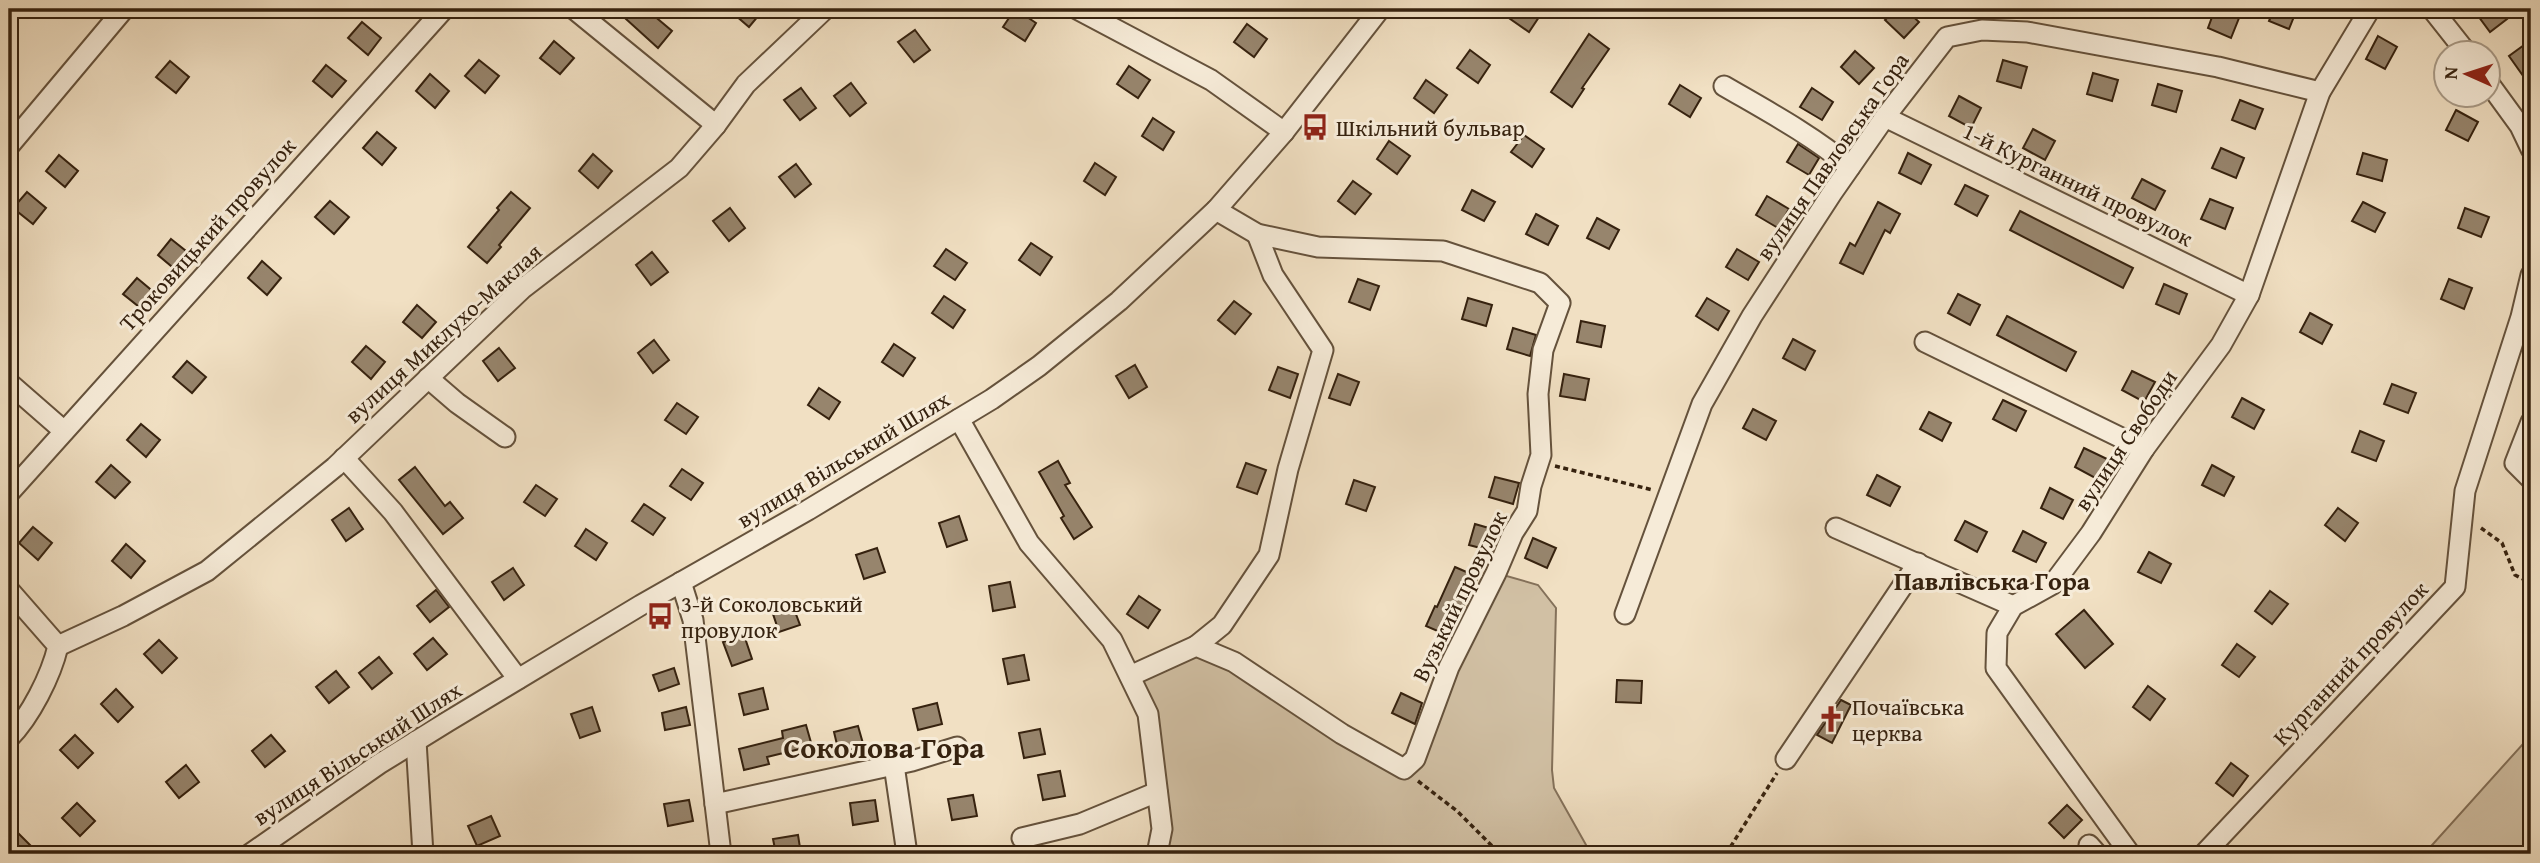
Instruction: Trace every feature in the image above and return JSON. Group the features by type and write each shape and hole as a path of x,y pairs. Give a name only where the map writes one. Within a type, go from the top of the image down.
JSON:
{"street":[{"path":"9,146 124,9"},
{"name":"Троковицький провулок","path":"9,493 444,9"},
{"path":"574,9 716,125"},
{"name":"вулиця Миклухо-Маклая","path":"58,646 123,616 207,571 344,458 522,289 679,168 716,125 746,83 825,9"},
{"path":"1077,9 1211,80 1284,132"},
{"name":"вулиця Вільський Шлях","path":"250,854 269,848 416,741 992,399 1069,342 1119,301 1216,210 1284,132 1380,9"},
{"name":"вулиця Свободи","path":"2013,606 2053,584 2091,533 2144,449 2221,345 2249,295 2320,92 2370,9"},
{"path":"2432,9 2455,38"},
{"name":"вулиця Павловська Гора","path":"1625,614 1702,404 1752,316 1850,167 1947,37 1982,30 2027,32 2204,64 2320,92"},
{"path":"1724,86 1775,115 1835,154 1850,167"},
{"path":"2502,98 2526,124 2531,149"},
{"name":"1-й Курганний провулок","path":"1885,117 2249,295"},
{"name":"Вузький провулок","path":"1216,210 1256,234 1318,247 1443,251 1540,283 1560,303 1543,350 1538,394 1541,455 1531,486 1527,511 1513,533 1449,667 1415,759 1404,769"},
{"path":"1130,676 1196,646 1222,625 1269,555 1288,469 1323,350 1273,275 1256,234"},
{"name":"Курганний провулок","path":"2204,854 2455,587 2465,491 2521,317 2531,275"},
{"path":"1925,342 2144,449"},
{"path":"428,378 457,403 505,436"},
{"path":"9,383 64,431"},
{"path":"959,419 1029,543 1112,640 1148,714 1162,829 1157,854"},
{"path":"2531,422 2515,463 2531,479"},
{"path":"344,458 393,512 518,679"},
{"path":"1836,527 2013,606 1997,633 1996,667 2130,854"},
{"path":"1786,759 1918,563"},
{"path":"681,582 693,620 721,854"},
{"path":"9,590 58,646 54,664 41,690 9,738"},
{"path":"1196,646 1234,662 1342,734 1404,769"},
{"path":"416,741 423,854"},
{"path":"715,804 894,765 957,747"},
{"path":"894,765 907,854"},
{"path":"1022,838 1080,824 1157,792"}],"path":[{"path":"1539,462 1668,494"},
{"path":"2475,522 2502,543 2515,575 2531,583"},
{"path":"2531,618 2526,648 2531,654"},
{"path":"1726,854 1786,759"},
{"path":"1404,769 1457,811 1500,854"}],"shaded area":[{"path":"1496,573 1538,585 1556,608 1552,770 1554,788 1589,854 1157,854 1148,714 1130,676 1196,646 1404,769"},
{"path":"2531,735 2531,854 2424,854"}],"building":[{"path":"615,9 646,9 672,31 658,48"},
{"path":"728,9 764,9 749,27"},
{"path":"1015,9 1036,23 1025,41 1003,27"},
{"path":"1496,9 1533,9 1541,14 1529,32"},
{"path":"1896,9 1905,9 1919,22 1904,38 1885,20"},
{"path":"2215,9 2239,18 2231,38 2208,28"},
{"path":"2274,9 2297,9 2289,29 2269,21"},
{"path":"2473,9 2500,9 2507,19 2490,32"},
{"path":"362,22 381,38 368,55 348,38"},
{"path":"1247,24 1267,39 1254,57 1234,42"},
{"path":"915,30 930,50 914,62 898,42"},
{"path":"1589,34 1609,49 1572,107 1551,92"},
{"path":"2378,36 2397,47 2385,69 2366,59"},
{"path":"2531,40 2531,87 2509,56"},
{"path":"554,41 574,58 560,74 540,58"},
{"path":"1470,50 1490,65 1478,83 1457,68"},
{"path":"1855,51 1874,68 1859,84 1841,67"},
{"path":"479,60 499,76 485,93 465,76"},
{"path":"2003,60 2027,67 2021,88 1997,81"},
{"path":"170,61 189,77 176,93 156,77"},
{"path":"326,65 346,81 332,97 313,81"},
{"path":"1129,66 1150,80 1138,98 1117,84"},
{"path":"2093,73 2118,80 2112,101 2087,94"},
{"path":"430,74 449,91 435,108 416,91"},
{"path":"1426,80 1447,95 1434,113 1414,98"},
{"path":"851,83 866,103 850,116 834,96"},
{"path":"2158,84 2182,91 2176,112 2152,105"},
{"path":"1680,85 1701,98 1690,117 1669,104"},
{"path":"801,88 816,108 800,120 784,100"},
{"path":"1812,88 1833,102 1822,120 1800,107"},
{"path":"1959,96 1981,108 1971,128 1949,116"},
{"path":"2240,100 2263,109 2255,129 2232,120"},
{"path":"2456,110 2478,122 2468,141 2446,130"},
{"path":"1153,118 1174,132 1163,150 1142,136"},
{"path":"2033,129 2055,141 2045,160 2023,148"},
{"path":"377,132 396,148 382,165 363,148"},
{"path":"1524,135 1544,149 1532,167 1511,152"},
{"path":"1389,141 1410,156 1397,174 1377,159"},
{"path":"1798,144 1819,158 1809,175 1787,162"},
{"path":"2221,148 2244,158 2236,178 2212,168"},
{"path":"1908,153 1931,165 1921,184 1899,173"},
{"path":"2363,153 2387,160 2382,181 2357,174"},
{"path":"593,154 612,171 598,188 579,171"},
{"path":"59,155 78,171 65,187 46,171"},
{"path":"1095,163 1116,177 1105,195 1084,181"},
{"path":"796,164 811,184 795,197 779,177"},
{"path":"2142,179 2165,191 2155,210 2132,198"},
{"path":"1353,181 1371,194 1355,214 1338,201"},
{"path":"1965,185 1988,196 1977,216 1955,204"},
{"path":"1472,190 1495,202 1484,221 1462,210"},
{"path":"27,192 46,208 33,224 13,208"},
{"path":"511,192 530,208 487,263 468,247"},
{"path":"1767,196 1789,209 1778,228 1756,215"},
{"path":"2210,199 2233,208 2225,229 2201,219"},
{"path":"330,201 349,217 334,234 315,217"},
{"path":"1878,202 1900,214 1890,233 1885,230 1863,274 1840,263 1850,243 1855,246"},
{"path":"2363,202 2385,213 2375,232 2352,221"},
{"path":"730,208 745,228 729,241 713,221"},
{"path":"2465,208 2489,217 2481,237 2458,228"},
{"path":"2020,211 2133,268 2123,288 2010,230"},
{"path":"1536,214 1558,226 1548,245 1526,234"},
{"path":"1597,218 1619,230 1609,249 1587,238"},
{"path":"171,239 191,255 177,271 158,255"},
{"path":"1031,243 1052,257 1040,275 1019,260"},
{"path":"946,249 967,263 955,280 934,266"},
{"path":"1737,249 1759,262 1748,280 1726,267"},
{"path":"652,252 668,272 651,285 636,265"},
{"path":"262,261 281,278 267,295 248,278"},
{"path":"137,278 156,294 143,310 123,294"},
{"path":"1358,279 1379,286 1370,310 1349,302"},
{"path":"2449,279 2472,288 2464,309 2441,299"},
{"path":"2164,284 2187,294 2179,314 2156,304"},
{"path":"1958,294 1980,305 1970,325 1948,313"},
{"path":"944,296 965,310 953,328 932,313"},
{"path":"1468,298 1492,305 1486,326 1462,319"},
{"path":"1707,298 1729,311 1718,330 1696,316"},
{"path":"1234,301 1251,314 1235,334 1218,320"},
{"path":"417,305 436,322 422,338 403,322"},
{"path":"2310,313 2332,325 2322,344 2300,332"},
{"path":"2007,316 2076,352 2066,371 1997,335"},
{"path":"1581,321 1605,326 1601,347 1577,342"},
{"path":"1513,328 1536,335 1530,356 1507,349"},
{"path":"1793,339 1815,351 1805,370 1783,358"},
{"path":"654,340 669,360 653,373 638,353"},
{"path":"894,344 915,358 903,376 882,362"},
{"path":"366,346 385,362 371,379 352,362"},
{"path":"499,348 515,368 498,381 483,361"},
{"path":"187,361 206,377 192,393 173,377"},
{"path":"1135,365 1147,387 1129,398 1116,376"},
{"path":"1278,367 1298,374 1290,398 1269,390"},
{"path":"2132,371 2155,382 2144,402 2122,390"},
{"path":"1338,374 1359,382 1350,405 1329,398"},
{"path":"1564,374 1589,379 1585,400 1560,396"},
{"path":"2392,384 2416,393 2408,413 2384,404"},
{"path":"819,388 840,402 829,419 808,405"},
{"path":"2242,398 2264,410 2254,429 2232,417"},
{"path":"2003,400 2026,411 2016,431 1993,419"},
{"path":"677,403 698,417 686,434 665,420"},
{"path":"1753,409 1776,421 1766,440 1743,428"},
{"path":"1929,412 1951,423 1942,441 1920,429"},
{"path":"141,424 160,440 146,457 127,440"},
{"path":"2360,431 2384,441 2376,461 2352,452"},
{"path":"2084,448 2107,459 2097,479 2075,467"},
{"path":"1058,461 1070,483 1065,485 1092,527 1074,539 1039,472"},
{"path":"1246,463 1266,470 1257,494 1237,487"},
{"path":"111,465 130,482 115,498 96,482"},
{"path":"2212,465 2234,477 2224,496 2202,485"},
{"path":"415,467 445,506 450,502 463,518 443,534 399,480"},
{"path":"682,469 703,483 691,500 670,486"},
{"path":"1877,475 1900,487 1890,506 1867,495"},
{"path":"1495,477 1519,483 1513,504 1489,497"},
{"path":"1354,480 1375,487 1366,511 1346,504"},
{"path":"536,485 557,499 545,516 524,502"},
{"path":"2050,488 2073,500 2063,519 2041,508"},
{"path":"644,504 665,518 653,535 632,521"},
{"path":"349,508 363,529 346,541 332,520"},
{"path":"2338,508 2358,523 2345,541 2325,525"},
{"path":"959,516 967,540 947,547 939,523"},
{"path":"1965,521 1987,532 1977,552 1955,540"},
{"path":"1475,524 1499,531 1492,551 1469,545"},
{"path":"33,527 52,543 38,560 19,543"},
{"path":"586,529 607,543 596,560 575,546"},
{"path":"2023,531 2046,543 2036,562 2013,551"},
{"path":"1533,538 1556,548 1547,568 1525,558"},
{"path":"126,544 145,561 131,578 112,561"},
{"path":"877,548 885,572 864,579 856,555"},
{"path":"2149,552 2171,564 2161,583 2138,572"},
{"path":"1455,567 1478,577 1449,636 1426,626"},
{"path":"513,568 524,585 504,600 492,582"},
{"path":"1010,582 1015,607 993,611 989,586"},
{"path":"436,590 449,607 430,622 417,606"},
{"path":"2270,591 2288,604 2272,624 2255,611"},
{"path":"1139,596 1160,610 1148,628 1127,614"},
{"path":"791,601 800,625 779,632 771,608"},
{"path":"2084,610 2113,644 2085,668 2056,634"},
{"path":"744,635 752,659 732,666 723,642"},
{"path":"433,638 447,654 427,670 414,654"},
{"path":"159,640 177,658 162,673 144,654"},
{"path":"2237,644 2255,657 2239,677 2222,665"},
{"path":"1024,655 1029,680 1008,684 1003,659"},
{"path":"379,657 392,673 372,689 359,673"},
{"path":"674,668 679,684 659,691 653,675"},
{"path":"336,671 349,687 329,703 316,687"},
{"path":"1617,680 1642,681 1641,703 1616,702"},
{"path":"2148,686 2165,699 2150,720 2133,707"},
{"path":"763,688 768,709 744,715 739,694"},
{"path":"116,689 133,707 118,722 101,704"},
{"path":"1401,693 1422,703 1415,724 1392,713"},
{"name":"Почаївська церква","path":"1841,700 1851,705 1832,743 1817,735"},
{"path":"937,703 942,724 918,730 913,709"},
{"path":"592,707 600,731 580,738 571,714"},
{"path":"686,707 690,725 665,730 662,713"},
{"path":"806,725 812,746 767,757 769,764 744,770 739,749 783,738 782,731"},
{"path":"858,726 864,747 839,753 834,732"},
{"path":"1040,729 1045,754 1024,758 1019,733"},
{"path":"75,735 93,753 78,768 60,750"},
{"path":"271,735 285,751 265,767 252,751"},
{"path":"2231,763 2248,776 2233,796 2216,783"},
{"path":"186,765 199,782 179,798 166,782"},
{"path":"1060,771 1065,796 1043,800 1038,775"},
{"path":"973,795 977,816 952,820 948,799"},
{"path":"689,800 693,821 668,826 664,804"},
{"path":"875,800 878,821 853,825 850,803"},
{"path":"77,803 95,821 80,836 62,818"},
{"path":"2067,805 2082,820 2064,838 2049,823"},
{"path":"491,816 500,836 477,846 468,826"},
{"path":"19,834 39,854 9,854 9,844"},
{"path":"798,835 801,854 776,854 773,839"}],"place":[{"name":"Шкільний бульвар","path":"1315,127"},
{"name":"3-й Соколовський провулок","path":"660,616"},
{"name":"Почаївська церква","path":"1831,719"}],"district":[{"name":"Павлівська Гора","path":"1992,580"},
{"name":"Соколова Гора","path":"884,747"}]}
